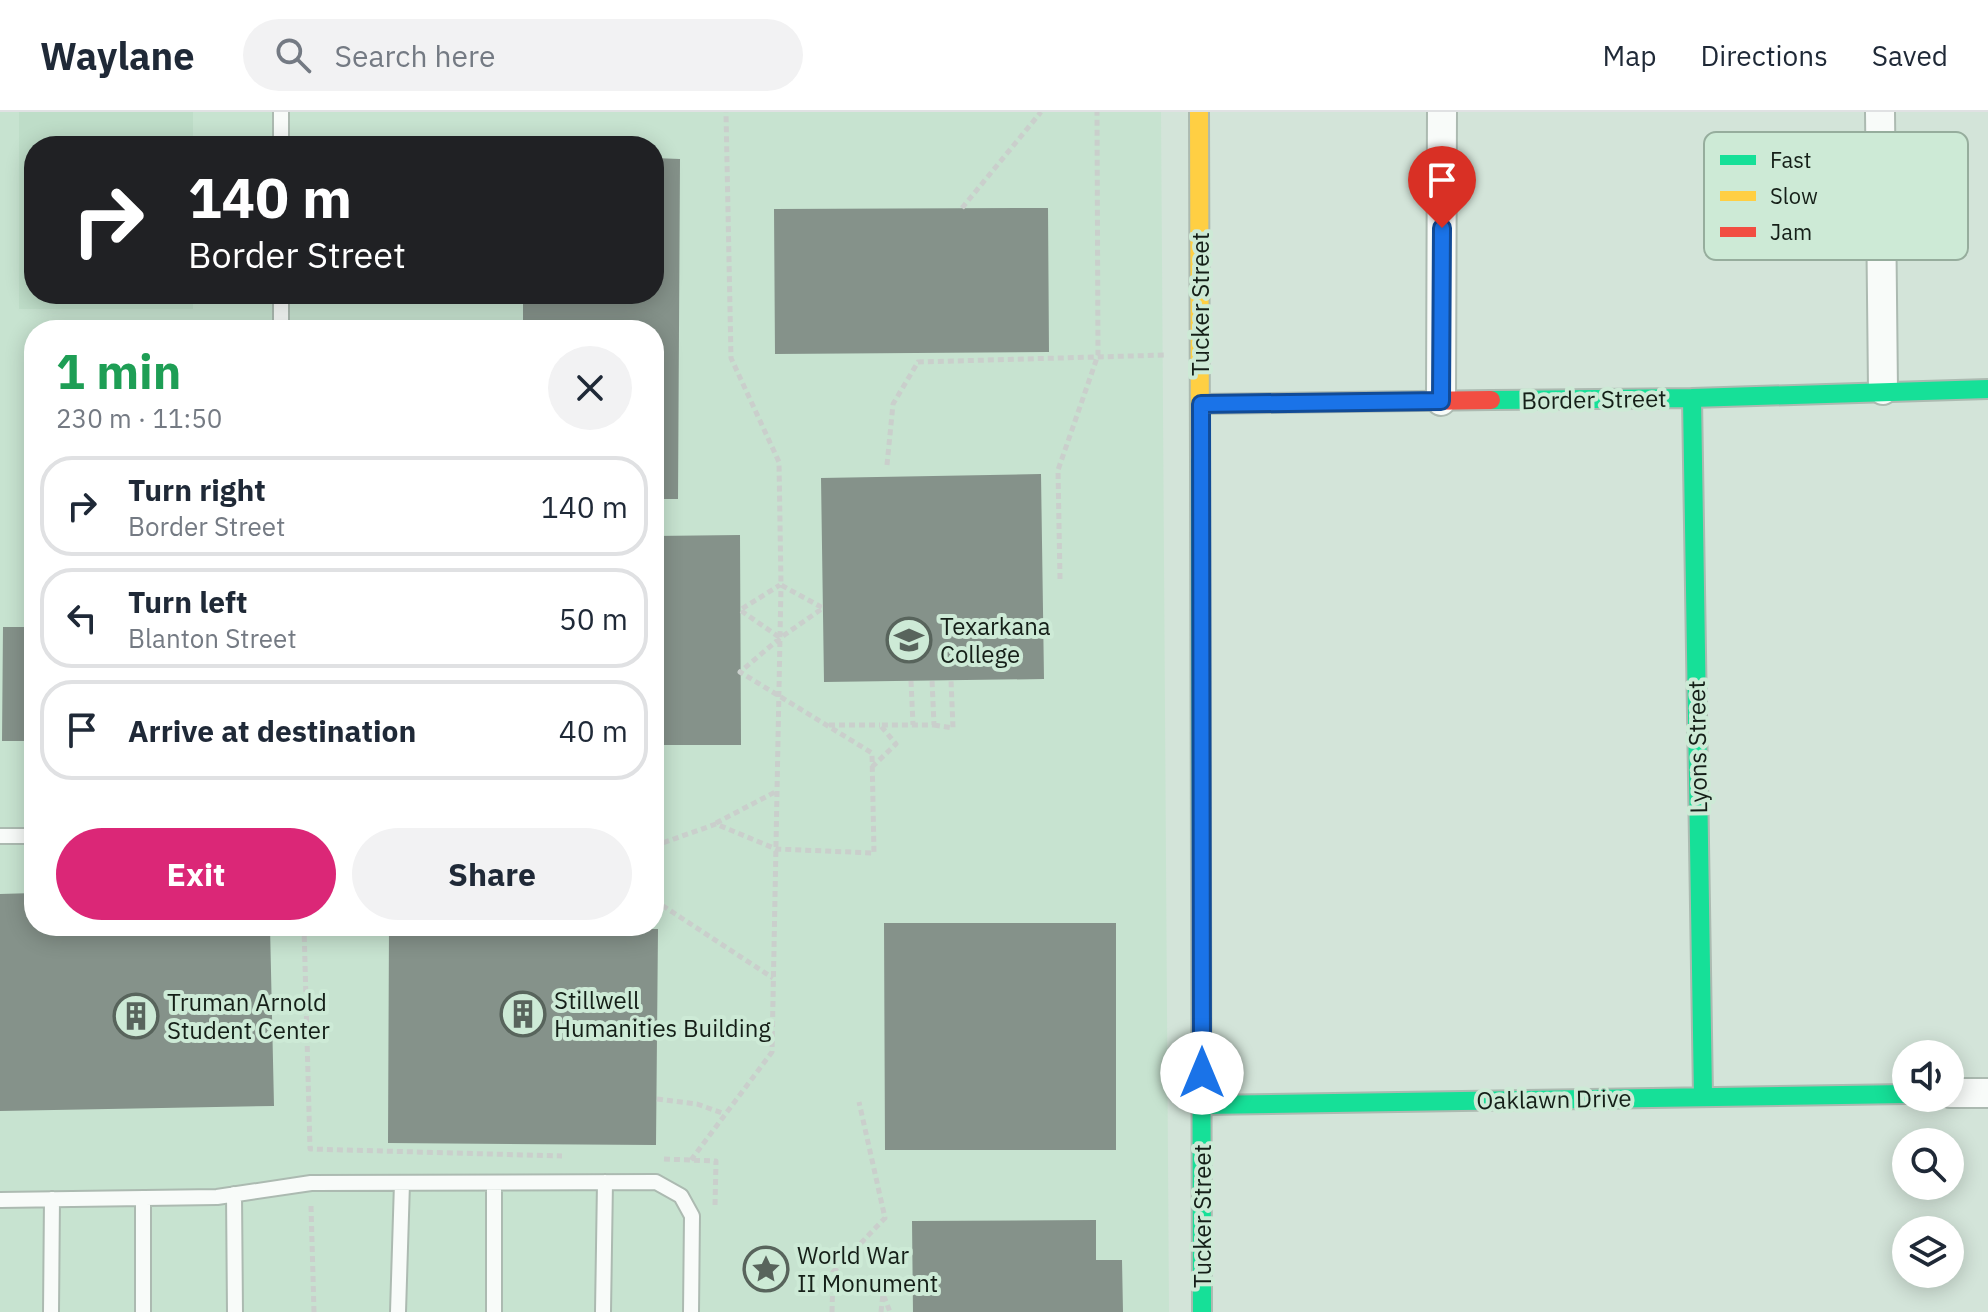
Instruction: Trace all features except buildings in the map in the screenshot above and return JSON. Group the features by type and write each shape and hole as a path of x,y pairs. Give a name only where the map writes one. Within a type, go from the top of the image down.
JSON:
{"street":[{"name":"Tucker Street","path":"1199,112 1202,1312"},
{"path":"1441,401 1442,112"},
{"path":"1880,112 1880,132"},
{"path":"1882,260 1883,390"},
{"name":"Border Street","path":"1201,404 1692,398 1988,389"},
{"name":"Lyons Street","path":"1692,398 1703,1096"},
{"path":"1964,1093 1988,1093"},
{"name":"Oaklawn Drive","path":"1202,1105 1892,1094"}],"lane":[{"path":"281,112 281,136"},
{"path":"0,836 24,836"},
{"path":"603,1312 605,1182"},
{"path":"0,1200 234,1194 311,1183 656,1182 681,1196 692,1216 691,1312"},
{"path":"398,1312 402,1183"},
{"path":"494,1183 494,1312"},
{"path":"234,1194 235,1312"},
{"path":"143,1198 143,1312"},
{"path":"51,1312 52,1199"}],"path":[{"path":"691,1160 772,1052 781,585 779,462 731,358 726,112"},
{"path":"962,208 1041,112"},
{"path":"1060,579 1058,470 1098,355 1097,112"},
{"path":"887,465 893,404 918,362 1098,355 1200,355"},
{"path":"780,638 740,610 781,585"},
{"path":"716,824 776,849 874,853 872,753 740,672 780,638 823,608 781,585"},
{"path":"932,680 934,725"},
{"path":"826,725 934,725 953,728 951,680"},
{"path":"911,681 913,725"},
{"path":"872,768 896,744 880,725"},
{"path":"664,842 716,824 777,791"},
{"path":"664,907 773,979"},
{"path":"304,936 314,1312"},
{"path":"657,1099 697,1104 725,1114"},
{"path":"832,1312 833,1272 885,1218 859,1102"},
{"path":"310,1149 564,1157"},
{"path":"659,1159 716,1161 714,1221"},
{"path":"881,1312 883,1294 890,1312"}],"shaded area":[{"name":"Texarkana College","path":"0,112 1161,112 1169,1312 0,1312"},
{"path":"19,112 193,112 193,136 24,136 24,304 193,304 193,309 19,309"}],"traffic: fast":[{"path":"1491,400 1692,398 1988,389"},
{"path":"1692,398 1703,1096"},
{"path":"1200,456 1202,1312"},
{"path":"1202,1105 1892,1094"}],"traffic: slow":[{"path":"1199,112 1200,456"}],"traffic: jam":[{"path":"1201,404 1491,400"}],"place":[{"name":"Texarkana College","path":"909,640"},
{"name":"Stillwell Humanities Building","path":"523,1014"},
{"name":"Truman Arnold Student Center","path":"136,1016"},
{"name":"World War II Monument","path":"766,1269"}],"route":[{"path":"1202,1073 1201,404 1441,401 1442,228"}]}
